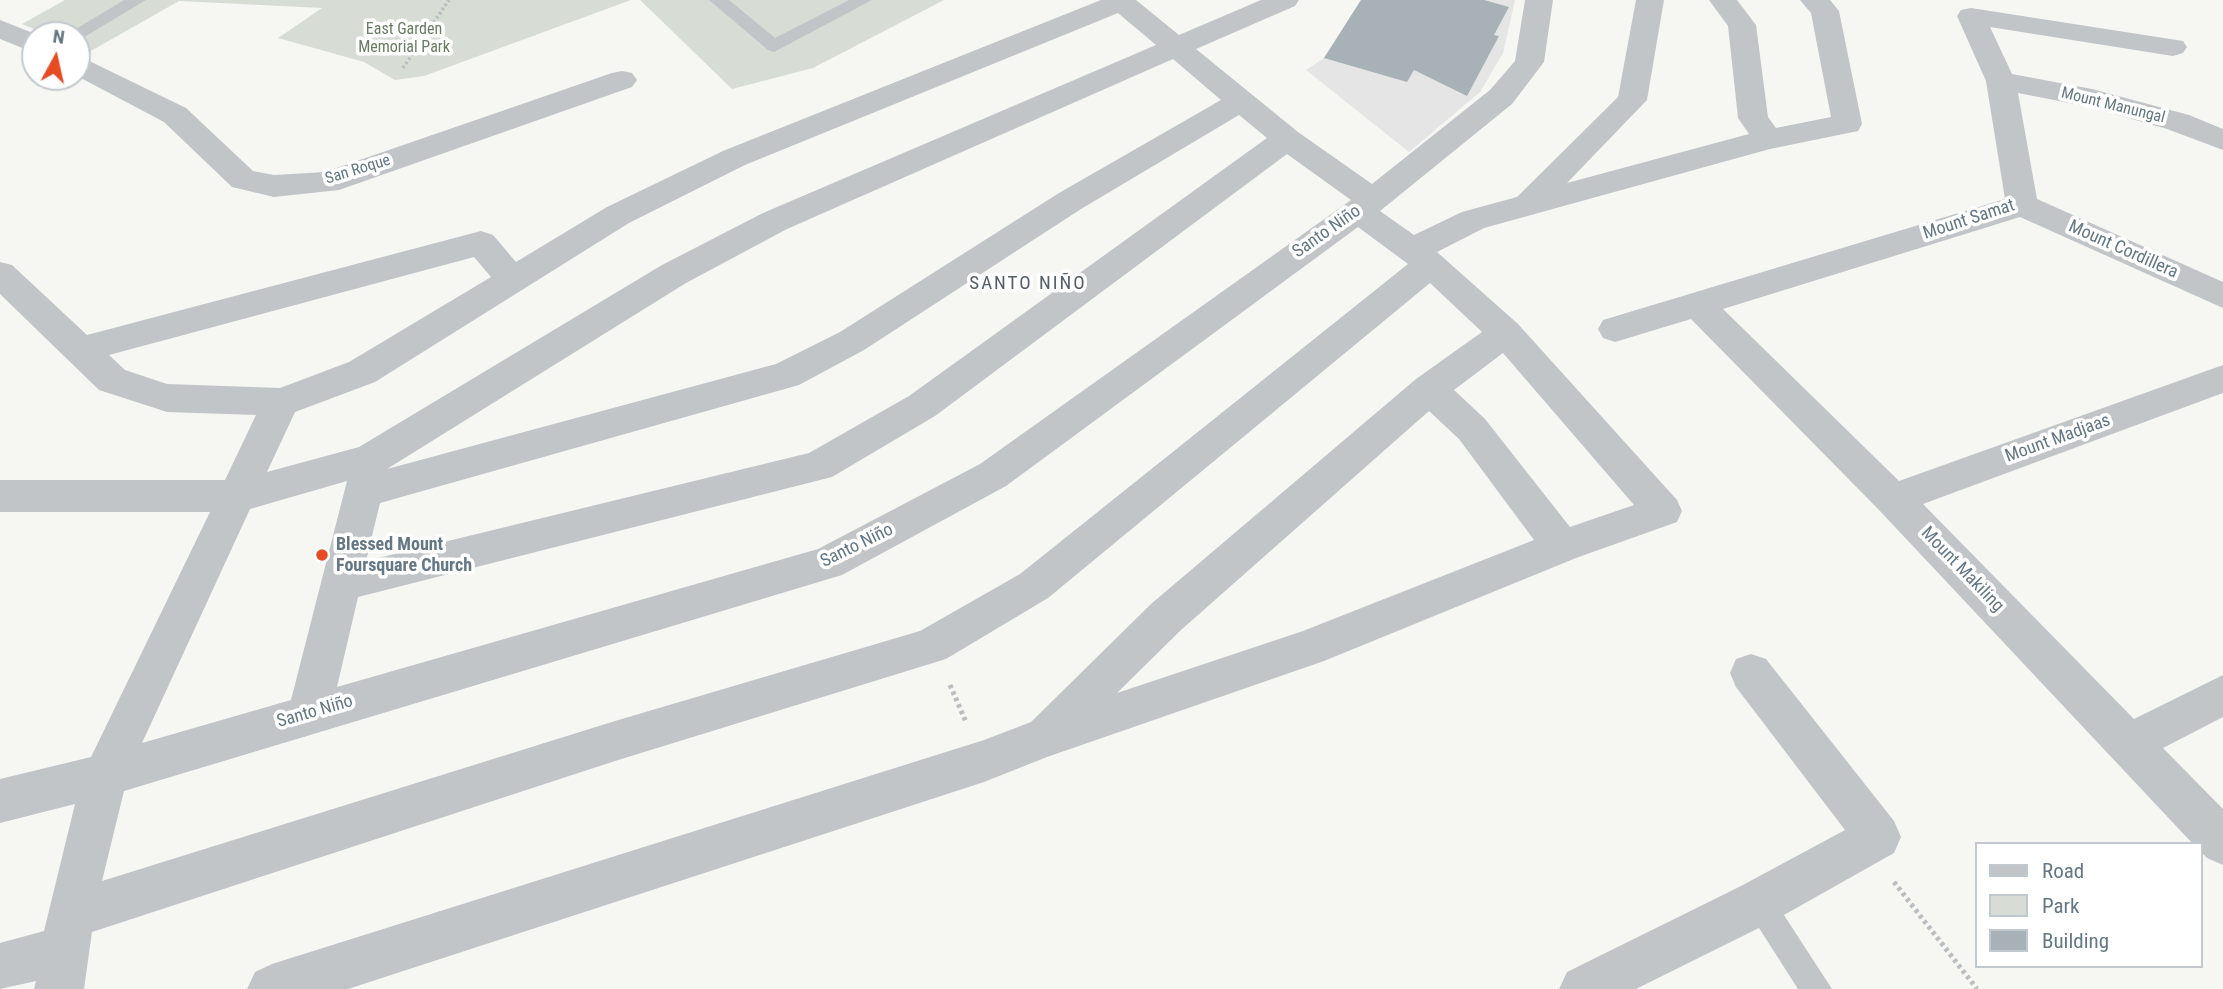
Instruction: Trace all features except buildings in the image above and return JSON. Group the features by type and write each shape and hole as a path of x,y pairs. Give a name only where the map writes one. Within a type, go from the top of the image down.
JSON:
{"street":[{"path":"309,713 368,475 674,274 775,221 1285,0"},
{"name":"Santo Niño","path":"0,801 105,775 828,563 993,475 1365,205 1501,97 1528,62 1539,0"},
{"path":"1526,205 1632,100 1650,0"},
{"path":"1723,0 1742,24 1753,118 1769,139"},
{"path":"0,967 65,951 615,741 931,646 1034,586 1423,257 1473,220 1769,139 1847,124 1825,11 1814,0"},
{"path":"0,274 112,380 167,398 281,402 362,372 618,215 734,158 1121,2 1365,205 1506,333 1663,510 1562,546 1309,648 1042,738 984,761 272,989"},
{"name":"Mount Samat","path":"1615,329 2022,205 2001,81 1971,16 2173,47"},
{"path":"0,29 21,38"},
{"name":"San Roque","path":"91,71 176,116 243,178 274,186 328,182 622,80"},
{"name":"Mount Manungal","path":"2001,81 2092,98 2178,122 2223,140"},
{"path":"0,496 239,496 368,475 786,375 852,341 1070,201 1242,100"},
{"path":"342,584 819,466 922,406 1287,139"},
{"name":"Mount Cordillera","path":"2022,205 2223,296"},
{"path":"80,350 481,243 512,280"},
{"name":"Mount Makiling","path":"1696,303 1893,499 2223,842"},
{"path":"1042,738 1167,617 1429,389 1506,333"},
{"name":"Mount Madjaas","path":"1893,499 2223,379"},
{"path":"1429,389 1472,429 1562,546"},
{"path":"65,951 105,775 239,496 281,402"},
{"path":"1584,989 1758,903 1878,837 1751,673"},
{"path":"2130,743 2223,695"}],"lane":[{"path":"91,26 137,0"},
{"path":"718,0 774,46 863,0"},
{"path":"1758,903 1816,989"}],"path":[{"path":"403,68 450,0"},
{"path":"931,646 984,761"},
{"path":"1865,845 1977,989"}],"shaded area":[{"path":"1361,0 1515,0 1503,53 1480,92 1409,152 1306,70 1324,58"}],"green space":[{"name":"East Garden Memorial Park","path":"65,0 631,0 424,76 395,80 364,62 278,38 322,8 179,1 91,51 91,21 27,21"},
{"path":"640,0 944,0 813,68 732,89"}],"place":[{"name":"Blessed Mount Foursquare Church","path":"322,555"}],"district":[{"name":"SANTO NIÑO","path":"1028,284"}]}
